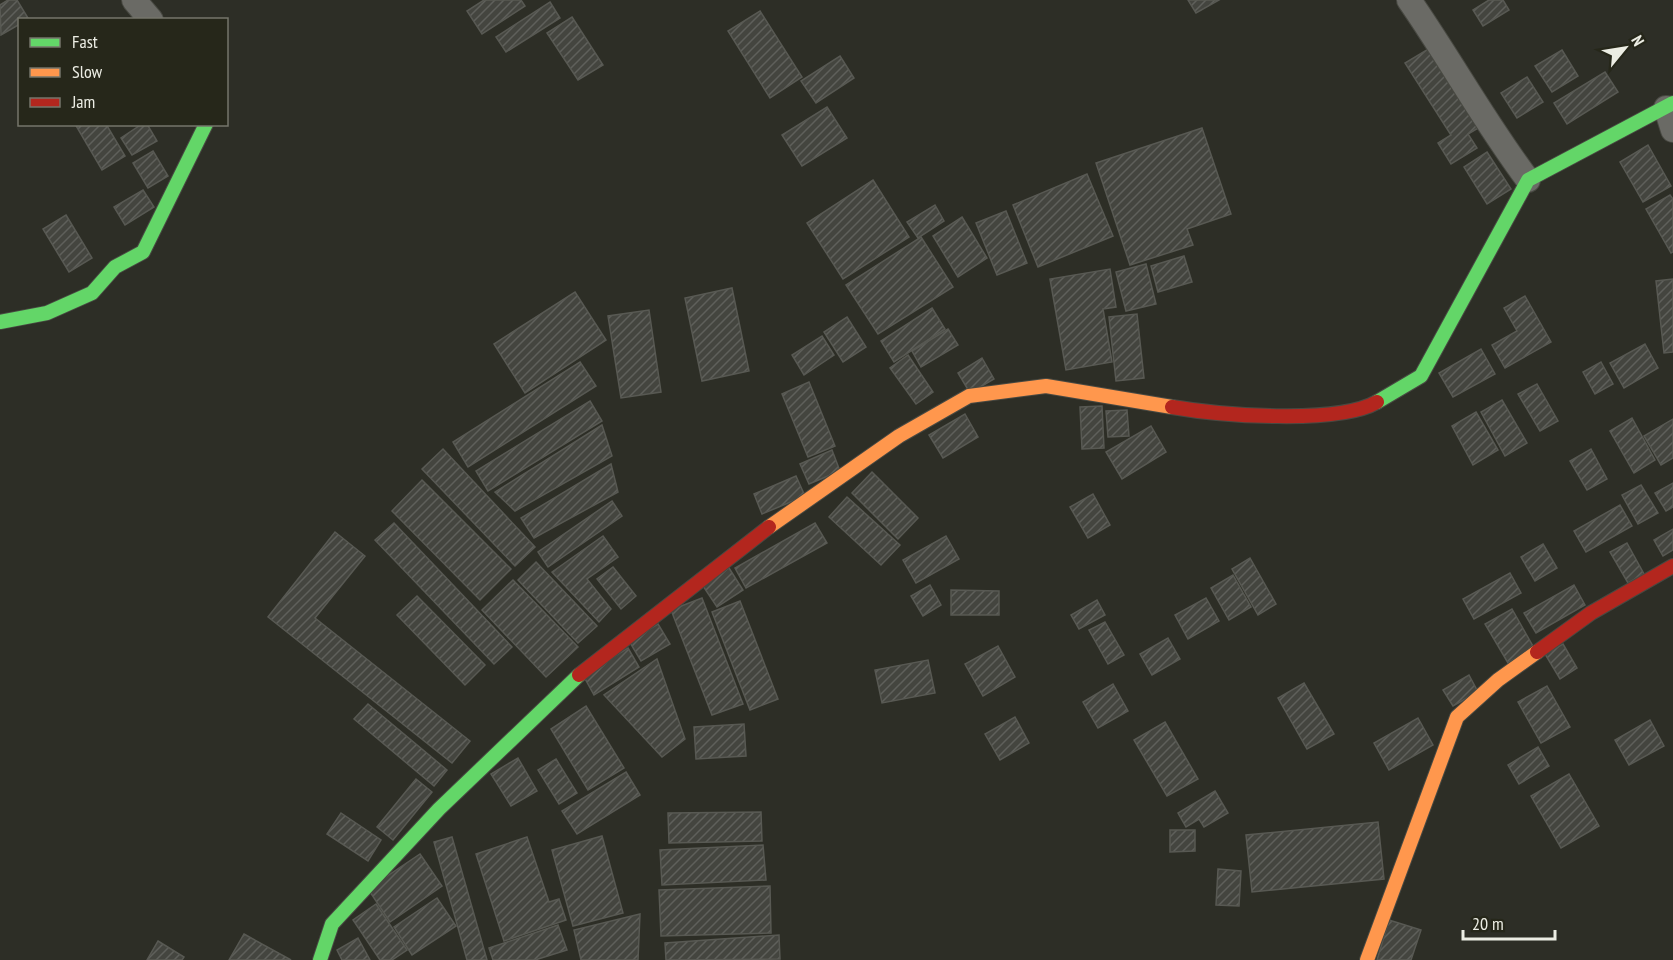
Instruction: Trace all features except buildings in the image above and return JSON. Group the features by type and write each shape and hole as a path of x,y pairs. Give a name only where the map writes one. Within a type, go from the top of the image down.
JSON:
{"street":[{"path":"134,0 149,18"},
{"path":"1409,0 1454,66 1505,149 1528,180"},
{"path":"320,960 332,924 439,809 589,665 746,543 900,436 969,396 1046,386 1210,414 1297,416 1366,408 1421,376 1528,180 1671,114"},
{"path":"0,322 47,313 92,293 115,267 143,252 205,126"},
{"path":"1367,960 1456,717 1498,680 1591,613 1673,566"}],"traffic: fast":[{"path":"1377,402 1421,376 1528,180 1673,103"},
{"path":"0,322 47,313 92,293 115,267 143,252 205,126"},
{"path":"320,960 332,924 439,809 579,675"}],"traffic: slow":[{"path":"769,527 899,436 969,396 1046,386 1172,407"},
{"path":"1367,960 1457,717 1498,680 1537,652"}],"traffic: jam":[{"path":"1172,407 1247,415 1307,416 1335,414 1377,402"},
{"path":"579,675 769,527"},
{"path":"1537,652 1591,613 1673,566"}]}
